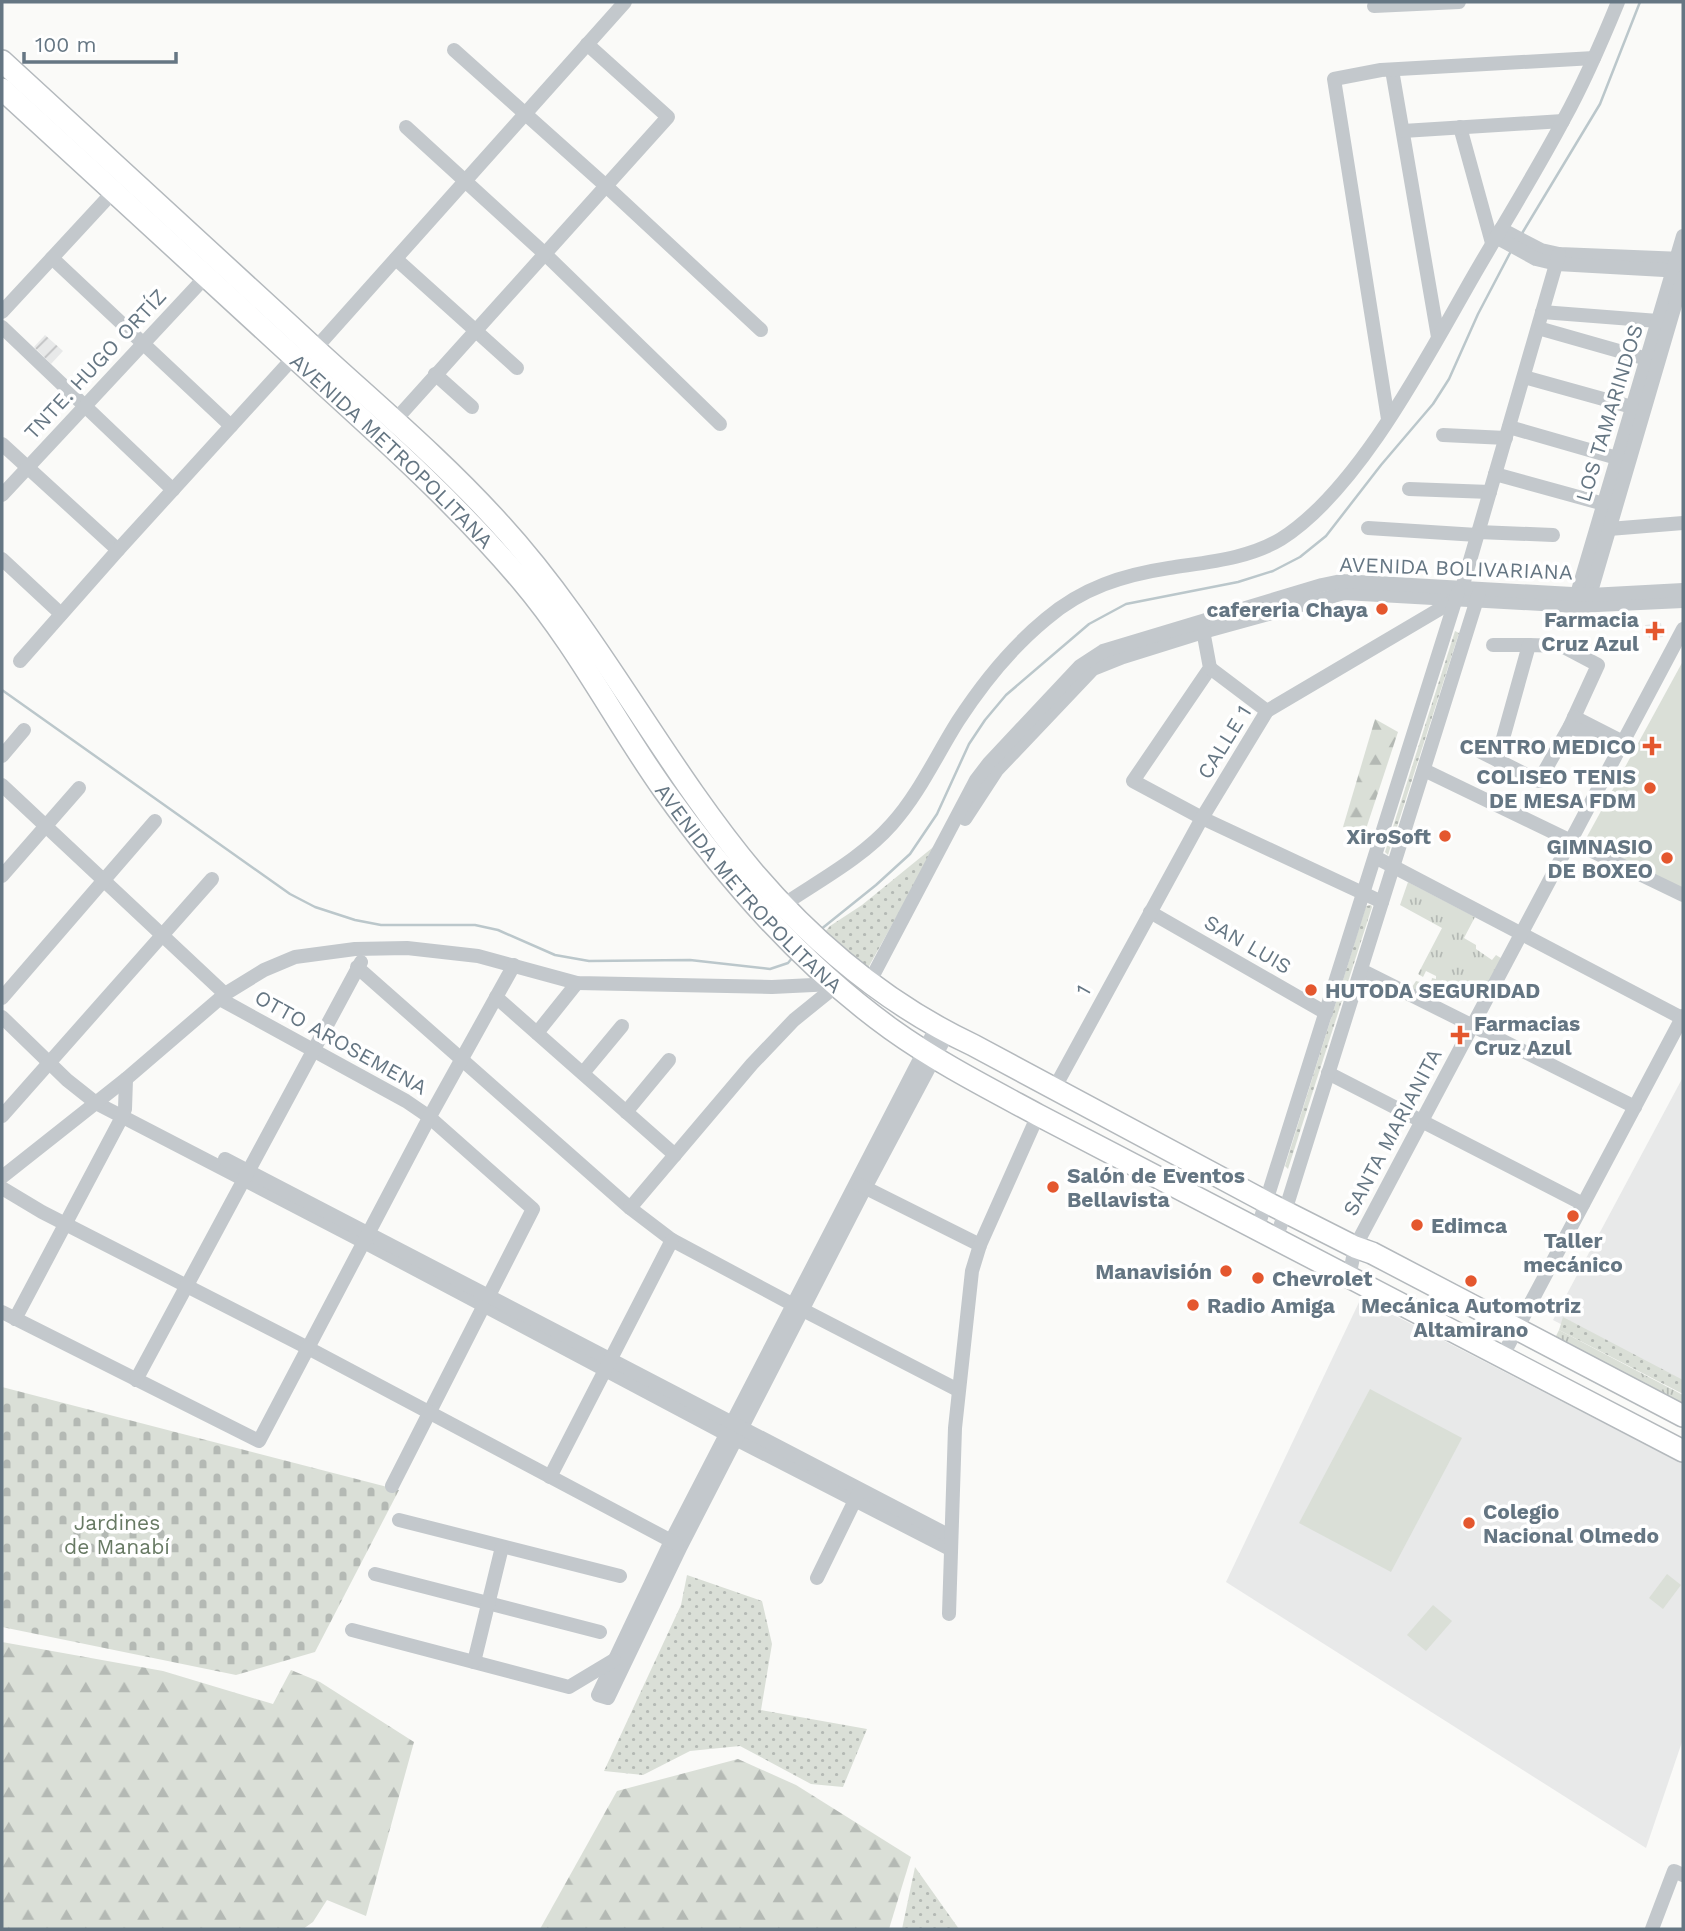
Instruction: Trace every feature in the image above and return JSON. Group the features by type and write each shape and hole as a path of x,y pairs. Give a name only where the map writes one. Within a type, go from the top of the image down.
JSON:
{"highway":[{"path":"2,61 213,269 315,349 387,428"},
{"name":"AVENIDA METROPOLITANA","path":"2,89 114,191 213,269 294,357 387,428 523,582 573,648 601,674 653,774 738,885 783,937 835,985 928,1054 1038,1115 1683,1451"},
{"path":"601,674 686,781 753,872 820,942 873,985 942,1031 1275,1207 1372,1253 1683,1416"}],"street":[{"path":"20,661 294,357 315,349 625,2"},
{"path":"1374,6 1459,2"},
{"path":"783,905 862,852 893,823 974,698 1011,652 1046,619 1079,595 1104,583 1145,572 1234,557 1260,549 1279,540 1301,523 1333,492 1388,419 1438,337 1563,121 1619,2"},
{"path":"387,428 668,117 587,44"},
{"path":"454,50 761,330"},
{"path":"1388,419 1334,79 1392,70 1594,58"},
{"path":"1392,70 1438,337"},
{"path":"1403,131 1563,121"},
{"path":"406,127 544,254 720,424"},
{"path":"1460,127 1496,236 1538,254 1558,259 1680,267"},
{"path":"2,312 114,191"},
{"name":"LOS TAMARINDOS","path":"1583,600 1609,529 1680,267 1683,236"},
{"path":"52,258 231,426"},
{"path":"1267,1235 1326,1013 1478,533 1558,259"},
{"path":"396,260 517,368"},
{"name":"LOS TAMARINDOS","path":"1583,600 1617,458 1658,321 1680,267"},
{"name":"TNTE. HUGO ORTÍZ","path":"2,495 213,269"},
{"path":"1542,312 1658,321"},
{"path":"2,327 173,490"},
{"path":"1538,328 1647,359"},
{"path":"435,374 472,407"},
{"path":"1524,377 1632,407"},
{"path":"1443,435 1507,432 1617,458"},
{"path":"2,444 118,550"},
{"path":"1495,474 1604,504"},
{"path":"1409,489 1490,492"},
{"path":"1609,529 1683,523"},
{"path":"1368,528 1553,535"},
{"path":"2,559 61,614"},
{"name":"AVENIDA BOLIVARIANA","path":"873,985 972,805 997,770 1093,669 1202,626 1341,581 1479,594 1583,600 1683,601"},
{"name":"AVENIDA BOLIVARIANA","path":"1583,600 1683,590"},
{"name":"CALLE 1","path":"1150,912 1202,818 1267,711 1459,591"},
{"path":"1267,1235 1275,1207 1328,1073 1479,594"},
{"path":"1202,626 1210,668 1267,711"},
{"name":"SANTA MARIANITA","path":"1349,1278 1355,1247 1683,629"},
{"path":"1481,752 1539,781 1572,721 1598,665 1562,646 1493,645"},
{"path":"1497,760 1529,645"},
{"path":"1210,668 1133,781 1202,818 1382,902"},
{"path":"1572,721 1621,746"},
{"path":"2,756 24,730"},
{"path":"1424,769 1683,895"},
{"name":"OTTO AROSEMENA","path":"2,785 223,996 407,1101 533,1209 486,1301"},
{"path":"2,876 79,788"},
{"path":"2,998 155,821"},
{"path":"1375,857 1683,1017 1502,1357"},
{"path":"2,1116 212,879"},
{"name":"SAN LUIS","path":"1150,912 1326,1013"},
{"name":"1","path":"1054,1089 1150,912"},
{"path":"136,1380 357,967 374,948"},
{"path":"2,1177 98,1102 223,996 264,970 295,957 333,950 374,948 452,952 514,965 577,983 791,987 835,985"},
{"path":"791,987 802,975 806,958"},
{"path":"2,1312 259,1441 429,1118 514,965"},
{"path":"357,967 630,1208 672,1240 958,1390"},
{"path":"1361,970 1635,1107"},
{"path":"537,1033 577,983"},
{"path":"630,1208 770,1044 835,985"},
{"path":"496,997 674,1155"},
{"path":"2,1017 78,1090 98,1102 246,1175 950,1542"},
{"path":"583,1073 622,1026"},
{"path":"676,1543 608,1698 598,1695 614,1660 860,1185 942,1031"},
{"path":"626,1112 669,1060"},
{"path":"1328,1073 1583,1204"},
{"path":"15,1319 123,1113 126,1079"},
{"path":"949,1614 958,1390 971,1280 980,1245 1038,1115"},
{"path":"860,1185 980,1245"},
{"path":"2,1188 676,1543"},
{"path":"550,1477 672,1240"},
{"path":"392,1486 486,1301"},
{"path":"817,1578 857,1495"},
{"path":"399,1520 620,1576"},
{"path":"474,1662 502,1546"},
{"path":"375,1574 600,1632"},
{"path":"352,1630 569,1687 614,1660"},
{"path":"1651,1929 1679,1873"}],"shaded area":[{"path":"45,335 63,351 51,364 34,347"},
{"name":"Farmacia Cruz Azul","path":"1661,623 1663,637 1649,638 1645,625"},
{"path":"1683,1077 1683,1388 1553,1320"},
{"name":"Colegio Nacional Olmedo","path":"1361,1298 1683,1464 1683,1739 1646,1848 1226,1582"}],"green space":[{"path":"1455,631 1459,633 1388,855 1385,852"},
{"path":"1683,661 1683,891 1583,844"},
{"path":"1375,719 1398,732 1365,832 1343,827"},
{"path":"937,844 868,968 823,934 830,926 862,905"},
{"path":"1408,882 1475,917 1464,938 1492,960 1496,955 1504,960 1482,1001 1442,980 1431,999 1410,990 1416,981 1430,989 1432,978 1436,979 1436,976 1426,971 1423,977 1418,974 1442,928 1400,905"},
{"path":"1371,905 1288,1169 1285,1166 1366,906"},
{"path":"1563,1317 1683,1380 1683,1394 1559,1330"},
{"path":"1559,1330 1683,1395 1683,1408 1554,1340"},
{"name":"Jardines de Manabí","path":"2,1387 399,1490 315,1652 236,1675 2,1627"},
{"path":"1370,1389 1462,1438 1391,1572 1299,1523"},
{"path":"1667,1574 1681,1585 1663,1609 1649,1598"},
{"path":"687,1575 762,1601 772,1644 761,1710 867,1729 843,1787 811,1784 740,1746 690,1751 643,1775 604,1771 681,1605"},
{"path":"1433,1605 1452,1621 1426,1651 1407,1635"},
{"path":"2,1642 163,1671 273,1704 291,1670 320,1682 414,1742 366,1916 327,1900 313,1922 303,1929 2,1929"},
{"path":"738,1759 796,1785 911,1857 889,1929 540,1929 617,1791"},
{"path":"915,1867 959,1929 902,1929"}],"waterway":[{"path":"1521,235 1600,104 1640,2"},
{"path":"820,930 910,854 937,814 969,744 985,720 1006,695 1089,624 1126,604 1238,582 1273,571 1300,557 1326,536 1433,404 1449,379 1478,314 1510,253"},
{"path":"2,690 290,894 315,907 381,925 475,925 498,930 555,955 589,961 690,960 770,969 788,963 793,957"}],"place":[{"name":"cafereria Chaya","path":"1382,609"},
{"name":"Farmacia Cruz Azul","path":"1655,631"},
{"name":"CENTRO MEDICO","path":"1652,746"},
{"name":"COLISEO TENIS DE MESA FDM","path":"1650,788"},
{"name":"XiroSoft","path":"1445,836"},
{"name":"GIMNASIO DE BOXEO","path":"1667,858"},
{"name":"HUTODA SEGURIDAD","path":"1311,990"},
{"name":"Farmacias Cruz Azul","path":"1460,1035"},
{"name":"Salón de Eventos Bellavista","path":"1053,1187"},
{"name":"Taller mecánico","path":"1573,1216"},
{"name":"Edimca","path":"1417,1225"},
{"name":"Manavisión","path":"1226,1271"},
{"name":"Chevrolet","path":"1258,1278"},
{"name":"Mecánica Automotriz Altamirano","path":"1471,1281"},
{"name":"Radio Amiga","path":"1193,1305"},
{"name":"Colegio Nacional Olmedo","path":"1469,1523"}]}
